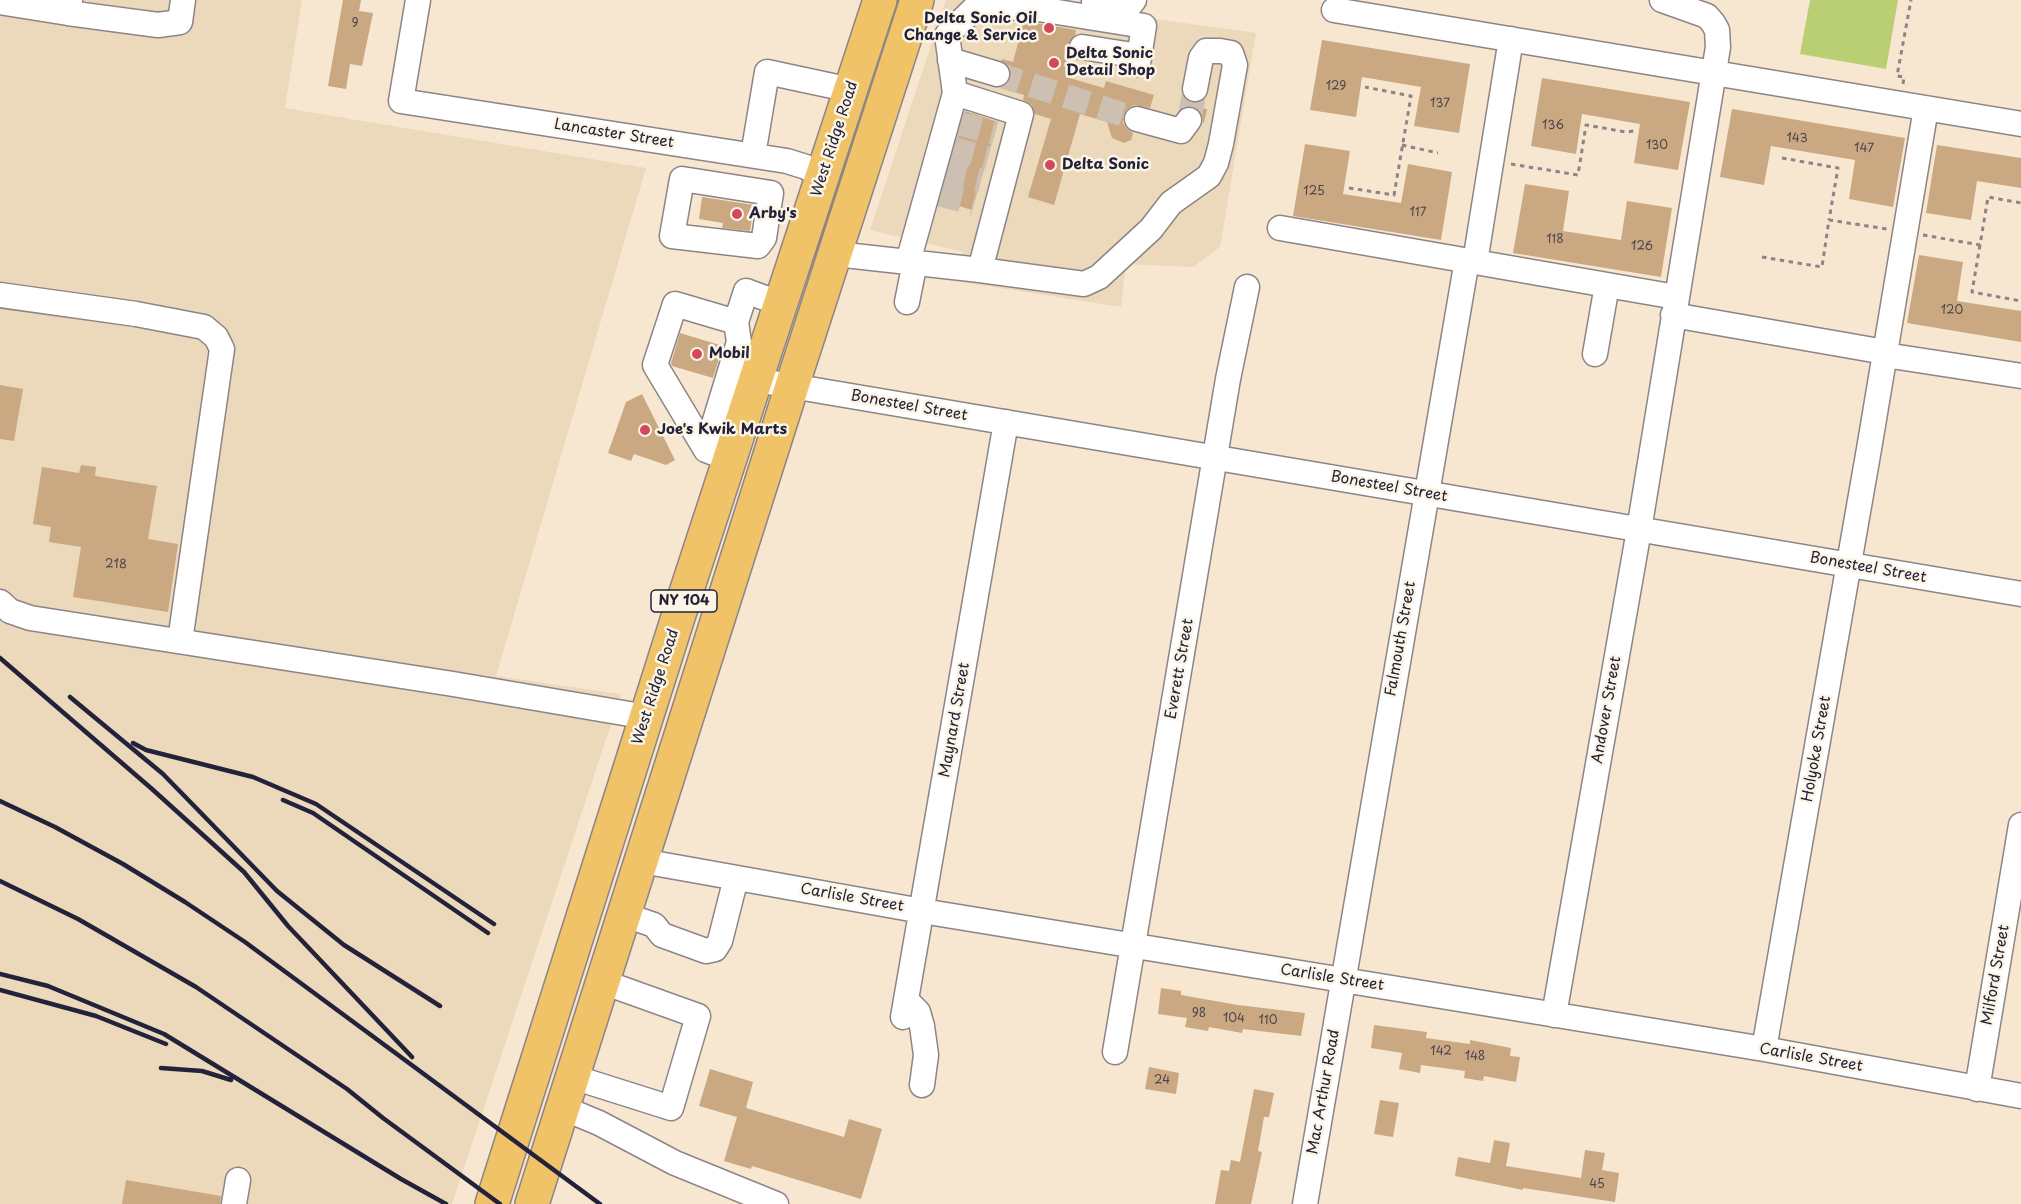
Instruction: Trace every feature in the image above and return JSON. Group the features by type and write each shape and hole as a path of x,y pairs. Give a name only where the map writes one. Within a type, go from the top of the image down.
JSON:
{"highway":[{"name":"West Ridge Road","path":"492,1204 647,717 718,454 756,380 880,0"},
{"name":"NY 104","path":"532,1204 792,386 914,12"}],"street":[{"path":"0,2 109,9 158,25 180,22 183,0"},
{"name":"Lancaster Street","path":"418,0 401,101 796,163 823,177"},
{"path":"1085,0 1122,7 1130,5 1134,0"},
{"name":"Andover Street","path":"1554,1015 1639,530 1718,39 1713,23 1701,12 1662,0"},
{"path":"946,35 978,5 1004,8 1026,7 1144,26 1139,53 1082,40"},
{"path":"1334,10 2021,124"},
{"path":"907,302 912,262 952,122 955,93 946,35 914,12"},
{"name":"Falmouth Street","path":"1343,980 1426,493 1461,297 1471,261 1491,160 1511,39"},
{"path":"836,254 1084,284 1099,277 1151,229 1171,203 1209,176 1216,163 1221,144 1234,64 1231,53 1206,51 1201,58 1195,89"},
{"path":"950,60 997,74"},
{"path":"753,156 767,72 851,90"},
{"path":"955,93 1021,114 1004,136 991,183 980,270"},
{"name":"Holyoke Street","path":"1764,1049 1926,108"},
{"path":"1137,119 1181,131 1189,120"},
{"path":"710,183 715,150"},
{"path":"682,179 771,194 764,238 758,246 672,236 682,179"},
{"path":"1280,228 1606,285 1675,306 1885,354 2021,376"},
{"path":"764,238 799,249"},
{"path":"1595,354 1606,285"},
{"name":"Everett Street","path":"1114,1052 1233,354 1247,287"},
{"path":"718,454 739,342 736,322 746,291 781,304"},
{"path":"0,295 136,314 204,327 216,337 222,349 180,641"},
{"path":"718,454 655,365 675,304 736,322"},
{"name":"Bonesteel Street","path":"756,380 2021,594"},
{"name":"Maynard Street","path":"922,1085 926,1055 922,1026 918,1012 905,1009 1006,422"},
{"path":"0,602 10,610 30,618 453,684 647,717"},
{"name":"Milford Street","path":"1977,1089 2021,825"},
{"name":"Carlisle Street","path":"642,861 922,911 1764,1049 2021,1096"},
{"path":"625,915 654,925 662,935 706,951 715,949 720,941 736,878"},
{"name":"Mac Arthur Road","path":"1305,1204 1343,980"},
{"path":"573,1077 671,1108 698,1016 603,982"},
{"path":"563,1108 599,1123 675,1163 776,1204"},
{"path":"234,1204 238,1180"}],"path":[{"path":"1899,103 1904,77 1897,76 1911,0"},
{"path":"1349,188 1394,195 1411,96 1365,87"},
{"path":"1491,160 1578,175 1586,125 1626,132 1634,131"},
{"path":"1402,145 1438,153"},
{"path":"1762,257 1822,267 1838,168 1782,158"},
{"path":"2021,203 1988,197 1972,292 2021,301"},
{"path":"1829,220 1980,245"}],"shaded area":[{"path":"0,0 302,0 285,108 646,168 496,676 621,694 452,1204 0,1204"},
{"name":"Delta Sonic","path":"946,0 1034,0 1256,33 1220,247 1193,267 1126,264 1121,307 955,281 963,252 870,230"}],"green space":[{"path":"1810,0 1898,0 1886,69 1800,54"}],"building":[{"path":"343,0 361,0 359,11 373,13 362,66 350,64 346,89 328,86"},
{"path":"1024,21 1076,30 1068,44 1071,55 1066,77 1104,88 1106,81 1154,95 1150,108 1134,105 1127,109 1123,116 1123,123 1133,133 1131,140 1124,143 1112,138 1107,122 1080,114 1054,205 1028,197 1051,119 1035,114 1032,105 1023,100 1024,95 1000,88 1007,84 1011,77 1008,65 1001,61 1002,59 1013,62"},
{"path":"1322,40 1470,64 1459,133 1414,126 1421,87 1362,77 1356,117 1310,110"},
{"path":"1542,78 1690,102 1678,170 1634,163 1640,124 1582,114 1576,154 1531,146"},
{"path":"1187,100 1193,103 1201,102 1200,108 1207,109 1204,123 1198,109 1186,106"},
{"path":"1732,109 1905,138 1893,207 1849,199 1855,160 1771,146 1764,185 1720,177"},
{"path":"965,111 998,122 972,210 940,200"},
{"path":"1305,144 1350,151 1343,194 1401,203 1408,164 1452,172 1441,240 1293,216"},
{"path":"1937,145 2021,158 2021,188 1977,181 1971,220 1926,213"},
{"path":"1525,184 1569,191 1563,231 1621,240 1627,201 1672,208 1661,277 1513,253"},
{"path":"702,197 754,205 750,231 722,228 723,223 699,219"},
{"path":"1919,255 1963,262 1957,301 2021,311 2021,342 1907,323"},
{"path":"680,333 723,346 713,378 672,366"},
{"path":"0,385 23,389 14,441 0,439"},
{"path":"642,394 675,460 666,465 634,454 631,461 608,453 626,402"},
{"path":"81,465 96,467 95,476 157,486 148,539 178,544 168,612 73,597 81,547 49,542 51,527 33,524 42,467 79,473"},
{"path":"1161,988 1181,991 1181,995 1238,1005 1305,1013 1301,1036 1243,1029 1242,1033 1209,1027 1208,1031 1185,1027 1187,1018 1158,1014"},
{"path":"1374,1025 1427,1032 1426,1038 1470,1044 1470,1040 1511,1048 1510,1056 1520,1057 1516,1082 1484,1076 1483,1081 1464,1078 1465,1071 1421,1065 1420,1073 1399,1069 1402,1053 1371,1048"},
{"path":"1149,1067 1179,1073 1176,1094 1145,1089"},
{"path":"710,1069 753,1082 746,1108 844,1137 849,1119 882,1129 861,1199 752,1166 751,1169 724,1161 737,1117 699,1106"},
{"path":"1254,1089 1274,1093 1269,1117 1264,1117 1258,1151 1262,1152 1251,1204 1215,1204 1221,1170 1229,1171 1231,1160 1240,1162"},
{"path":"1380,1100 1399,1103 1393,1137 1374,1134"},
{"path":"1494,1140 1510,1143 1506,1166 1581,1178 1585,1150 1605,1153 1602,1170 1619,1173 1615,1202 1523,1188 1523,1190 1455,1176 1458,1157 1490,1163"},
{"path":"126,1180 221,1196 220,1204 122,1204"}],"tunnel":[{"path":"997,74 1137,119"},
{"path":"1189,120 1195,89"},
{"path":"957,123 995,133"},
{"path":"950,148 988,158"},
{"path":"942,171 981,180"},
{"path":"938,194 974,203"}],"railway":[{"path":"0,658 244,872 288,926 412,1057"},
{"path":"70,697 163,774 277,891 344,945 440,1006"},
{"path":"133,743 146,750 253,777 316,804 494,924"},
{"path":"283,800 313,813 488,933"},
{"path":"0,801 55,827 123,864 245,942 600,1204"},
{"path":"0,881 78,919 196,987 347,1089 500,1204"},
{"path":"0,974 48,986 164,1034 401,1179 446,1204"},
{"path":"0,990 96,1016 166,1044"},
{"path":"161,1068 202,1071 231,1080"}],"place":[{"name":"Delta Sonic Oil Change & Service","path":"1049,28"},
{"name":"Delta Sonic Detail Shop","path":"1054,63"},
{"name":"Delta Sonic","path":"1050,165"},
{"name":"Arby's","path":"737,214"},
{"name":"Mobil","path":"697,354"},
{"name":"Joe's Kwik Marts","path":"645,430"}]}
